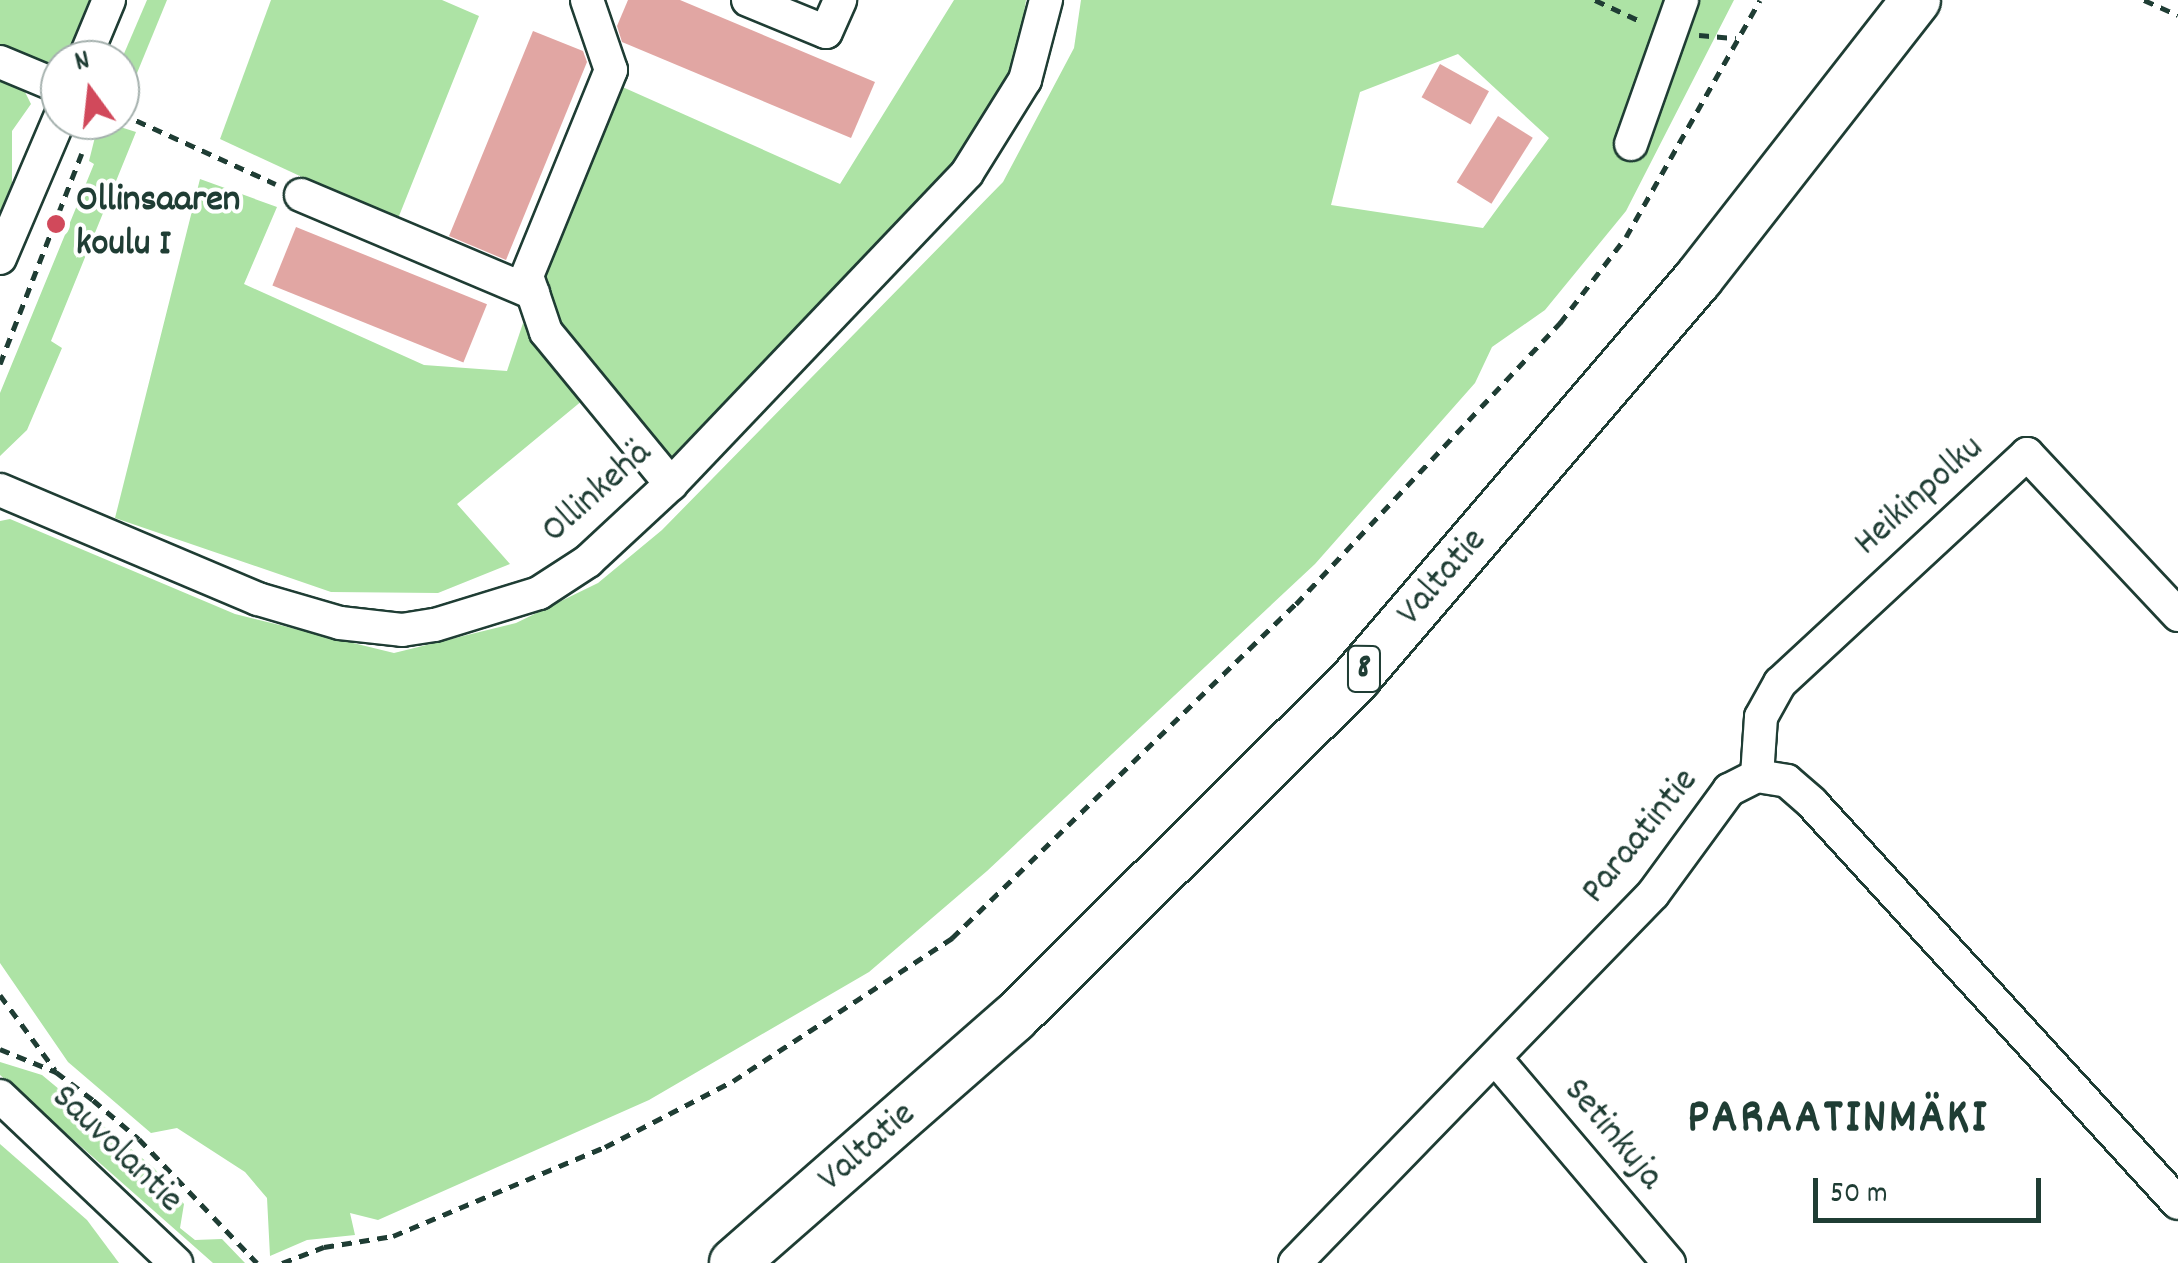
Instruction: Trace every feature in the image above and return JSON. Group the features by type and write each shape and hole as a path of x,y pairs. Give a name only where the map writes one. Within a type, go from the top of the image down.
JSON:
{"highway":[{"name":"Valtatie","path":"734,1263 1014,1018 1356,678 1698,279 1916,0"}],"street":[{"path":"92,40 109,0"},
{"path":"586,0 611,70 527,276 546,332 671,484"},
{"path":"748,0 826,32 840,0"},
{"name":"Ollinkehä","path":"0,490 258,599 340,623 402,630 470,618 539,593 588,561 671,484 978,158 1026,80 1046,0"},
{"path":"1632,144 1682,0"},
{"path":"0,62 40,79"},
{"path":"0,258 64,140"},
{"path":"301,195 533,293"},
{"name":"Heikinpolku","path":"1757,776 1761,718 1780,683 2027,454 2178,615"},
{"name":"Paraatintie","path":"1296,1263 1653,894 1728,790 1757,776 1787,781 1812,803 2178,1203"},
{"name":"Setinkuja","path":"1495,1058 1668,1263"},
{"name":"Sauvolantie","path":"0,1096 176,1263"}],"path":[{"path":"282,1263 324,1248 393,1236 605,1147 733,1081 952,938 1296,604 1560,323 1626,237 1760,0"},
{"path":"2144,0 2178,15"},
{"path":"140,121 301,195"},
{"path":"0,364 80,164 75,140"},
{"path":"0,995 56,1072 139,1139 256,1263"},
{"path":"0,1049 56,1072"}],"green space":[{"path":"0,0 89,0 73,40 40,40 40,65 0,46"},
{"path":"147,0 167,0 140,66 140,40 130,40"},
{"path":"271,0 442,0 479,16 397,221 220,139"},
{"path":"954,0 1026,0 1017,56 985,128 908,217 670,458 551,315 539,274 618,85 840,184"},
{"path":"1081,0 1734,0 1626,211 1545,310 1492,347 1475,383 1315,564 987,871 869,972 649,1100 378,1220 350,1213 355,1235 307,1240 270,1256 267,1198 245,1172 177,1128 151,1133 68,1062 0,963 0,521 10,519 235,614 394,653 516,623 598,583 662,530 1003,182 1074,48","holes":["1458,54 1549,138 1483,228 1331,205 1360,92"]},
{"path":"0,80 24,90 31,104 12,131 12,183 0,212"},
{"path":"94,140 133,140 51,341 62,348 27,430 0,456 0,393 94,164 89,161"},
{"path":"200,179 277,207 244,284 424,365 507,371 523,323 583,400 457,504 510,564 438,593 331,592 115,518"},
{"path":"0,1062 42,1075 154,1168 184,1204 180,1228 195,1240 222,1239 245,1263 213,1263 0,1075"},
{"path":"0,1144 87,1220 119,1263 0,1263"}],"building":[{"path":"628,0 680,0 875,82 851,138 622,42 617,26"},
{"path":"533,31 583,51 587,62 506,260 449,236"},
{"path":"1440,64 1489,91 1471,124 1422,97"},
{"path":"1498,116 1533,138 1491,204 1457,182"},
{"path":"296,227 487,304 463,363 272,285"}],"place":[{"name":"Ollinsaaren koulu I","path":"56,224"}],"district":[{"name":"PARAATINMÄKI","path":"1838,1121"}]}
